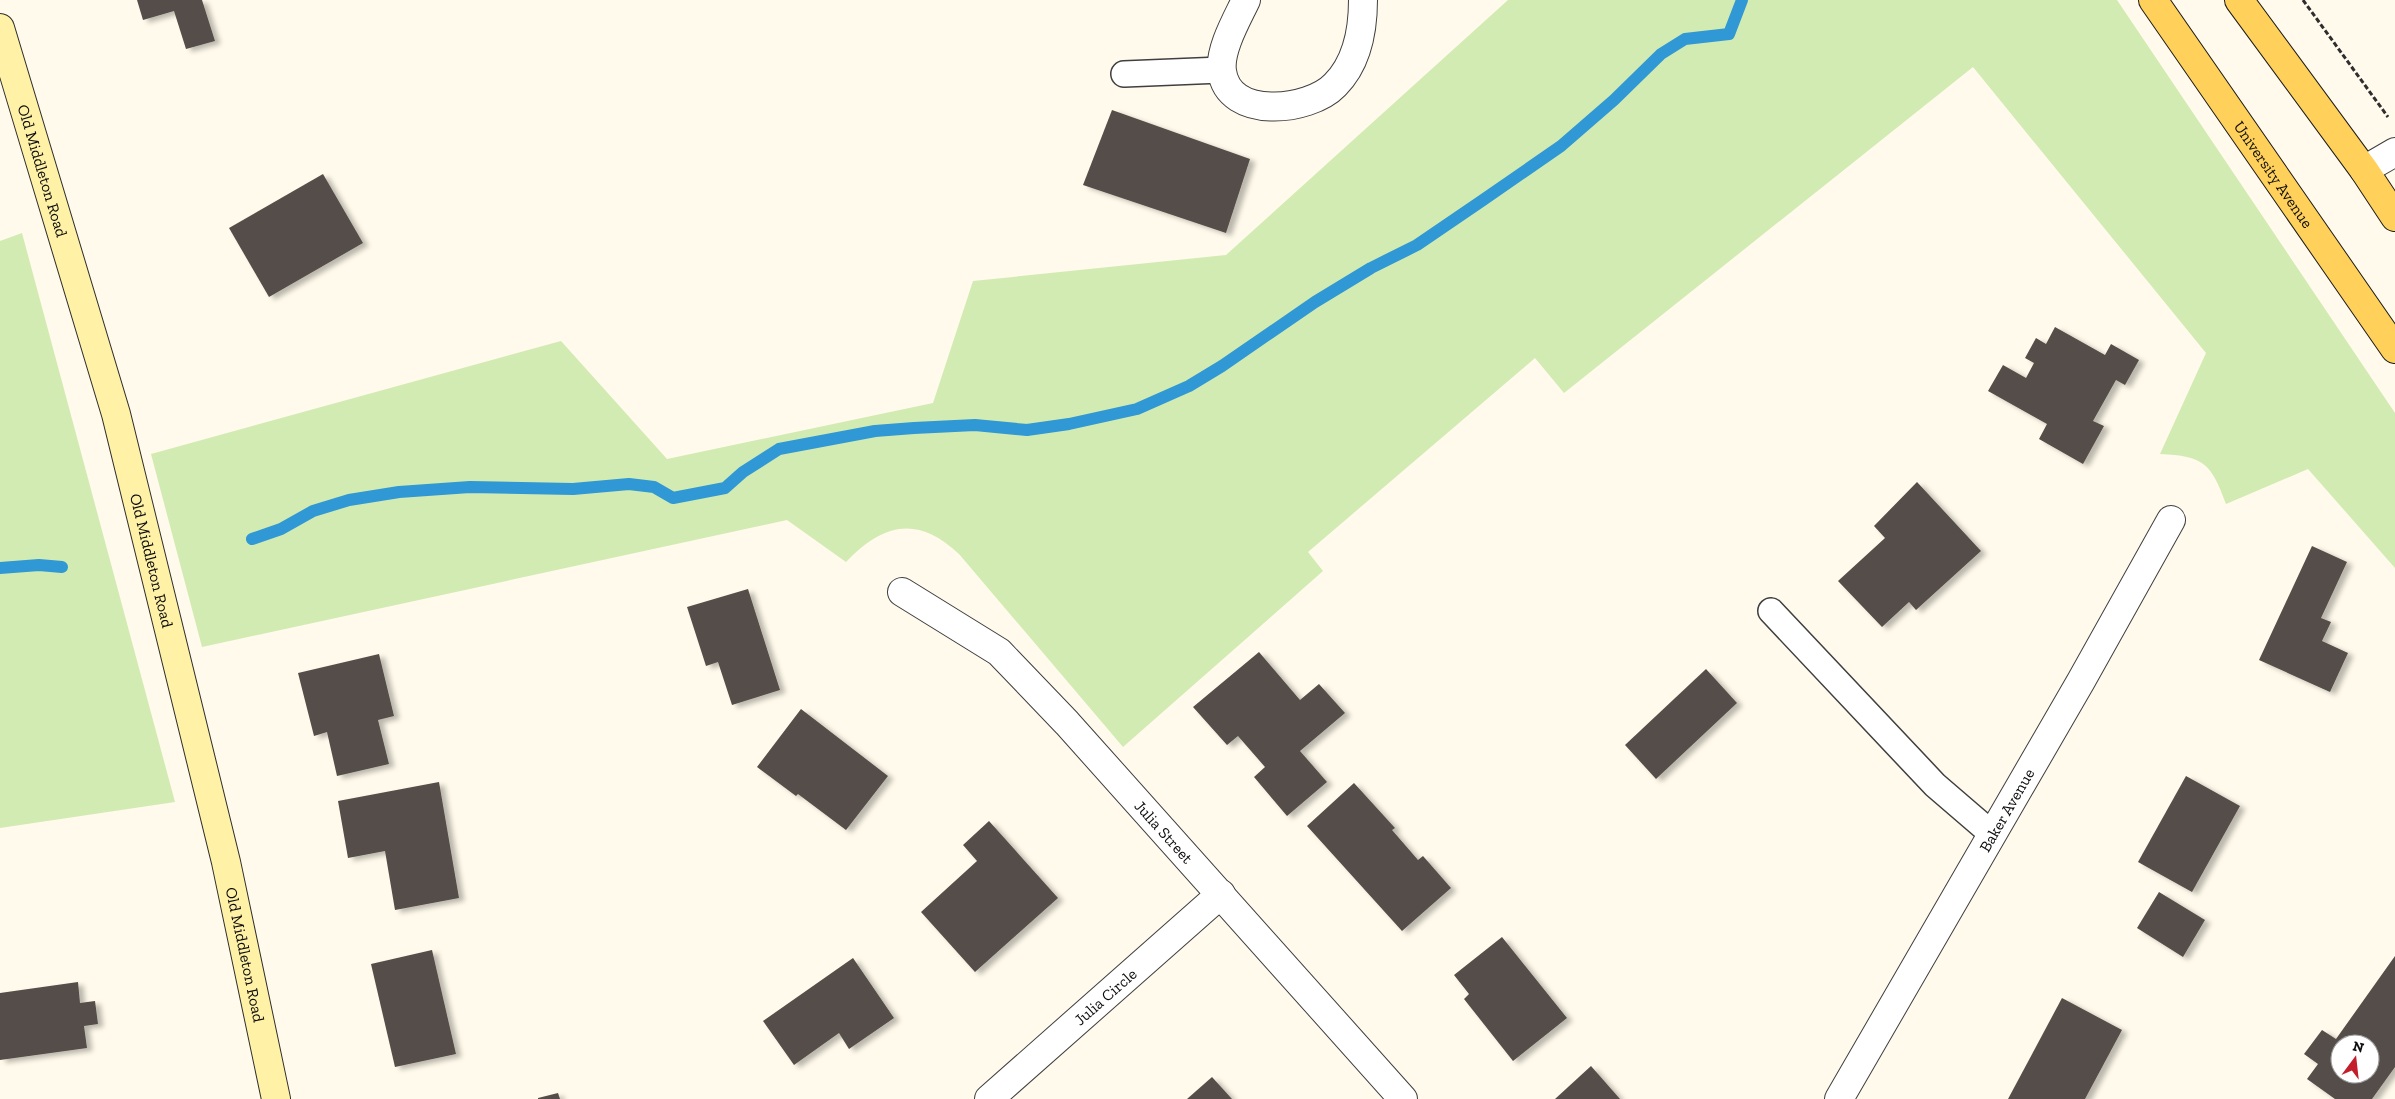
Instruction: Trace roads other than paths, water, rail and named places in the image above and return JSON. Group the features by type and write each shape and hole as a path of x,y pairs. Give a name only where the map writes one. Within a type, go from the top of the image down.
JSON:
{"main road":[{"name":"University Avenue","path":"2153,0 2395,349"},
{"path":"2239,0 2364,170 2395,217"}],"street":[{"path":"1246,0 1226,44 1221,70 1226,87 1235,97 1256,106 1288,106 1313,101 1335,85 1354,58 1363,19 1363,0"},
{"name":"Old Middleton Road","path":"0,28 116,414 226,862 276,1099"},
{"path":"2364,170 2395,152"},
{"name":"Baker Avenue","path":"1839,1099 2171,520"},
{"name":"Julia Street","path":"902,592 999,652 1221,894 1402,1099"},
{"name":"Julia Circle","path":"989,1099 1221,894"}],"lane":[{"path":"1124,74 1221,70"},
{"path":"1771,611 1935,785 1992,834"}],"waterway":[{"path":"252,539 281,529 313,511 349,500 399,492 470,487 573,489 629,484 654,487 673,498 725,488 743,472 779,449 875,431 914,428 975,425 1027,430 1069,424 1137,409 1189,386 1222,366 1315,302 1371,268 1417,245 1561,146 1614,100 1661,54 1685,39 1729,34 1742,0"},
{"path":"0,568 39,565 62,567"}]}
